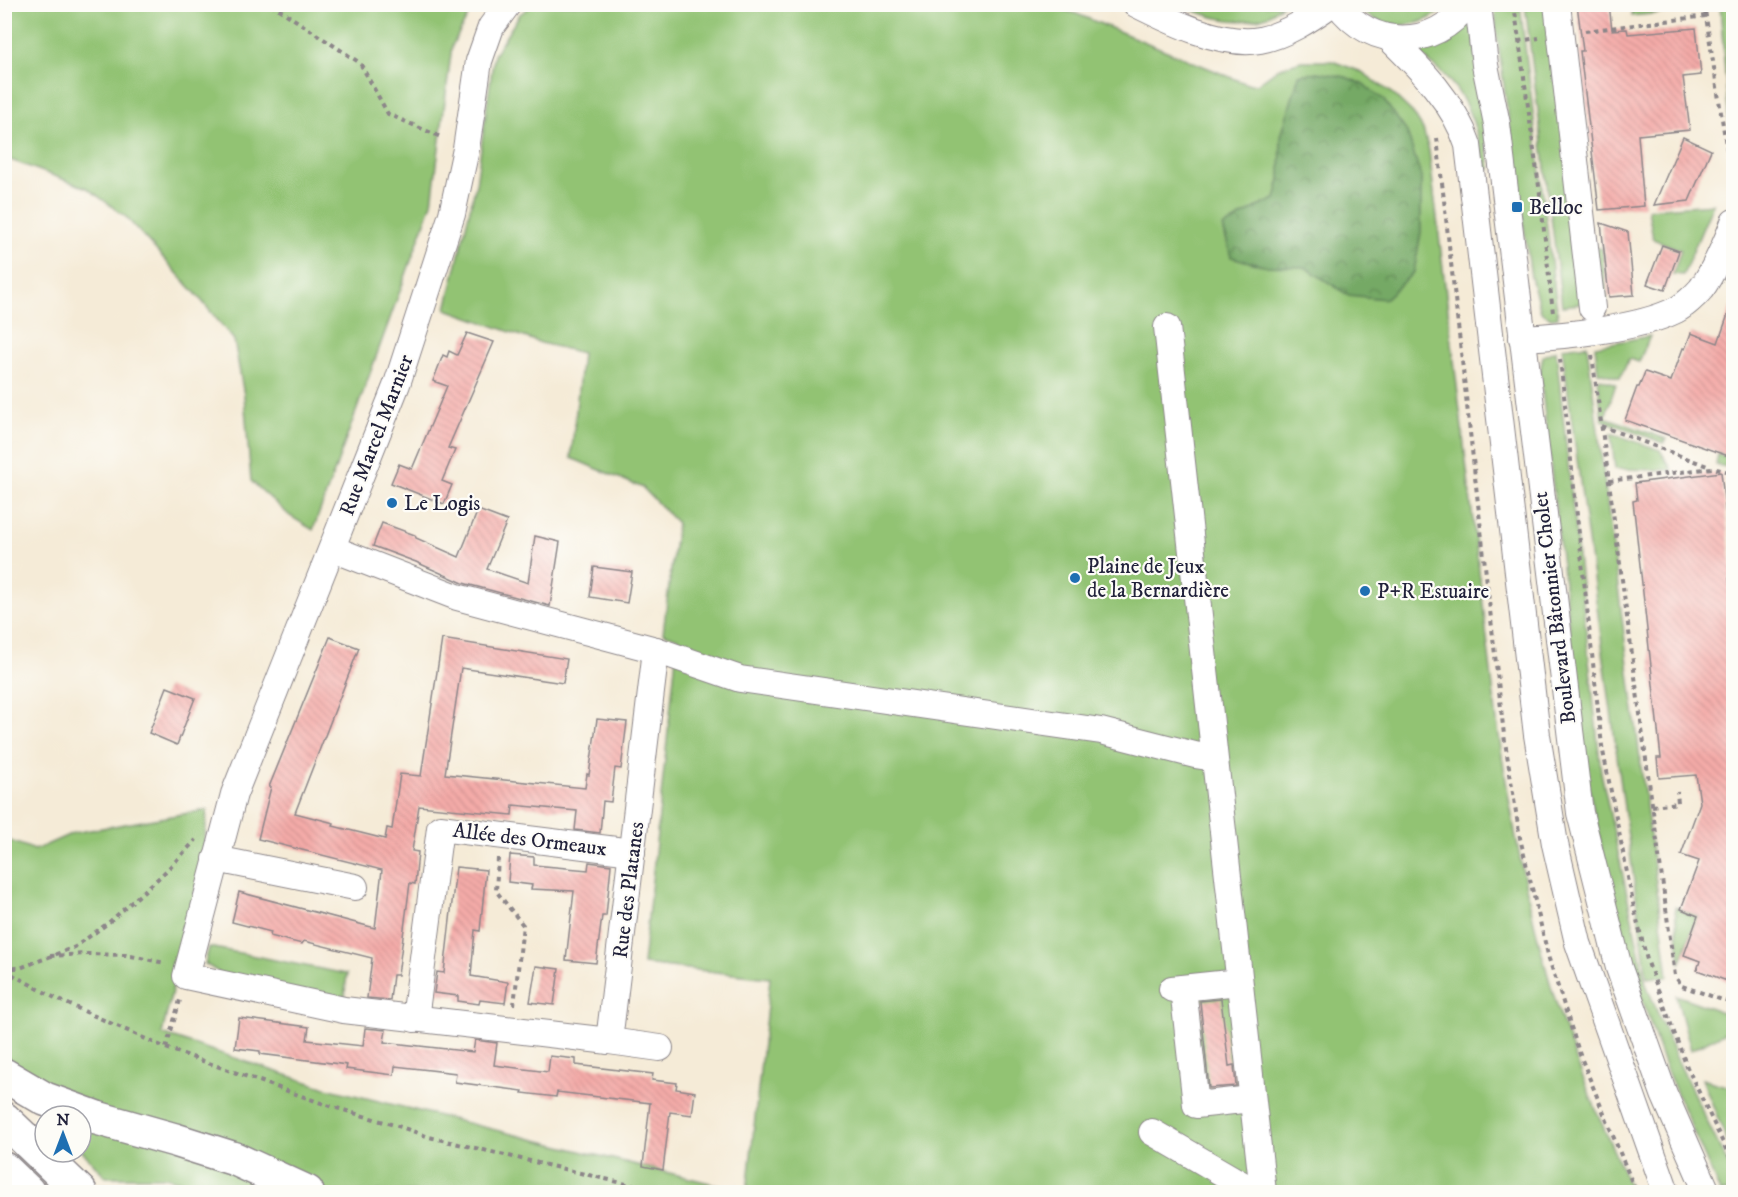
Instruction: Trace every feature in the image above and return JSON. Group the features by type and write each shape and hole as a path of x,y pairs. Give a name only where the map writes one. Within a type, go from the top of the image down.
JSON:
{"highway":[{"path":"4,1075 45,1099 97,1118 235,1159 307,1192"},
{"path":"4,1119 81,1192"},
{"path":"4,1169 28,1192"}],"street":[{"name":"Rue Marcel Marnier","path":"186,976 234,794 397,384 452,214 466,149 479,61 491,27 508,4"},
{"path":"1136,4 1168,20 1234,40 1258,40 1280,34 1331,4"},
{"path":"1338,4 1357,25 1372,33 1389,38 1412,39 1432,34 1450,23 1467,4"},
{"name":"Boulevard Bâtonnier Cholet","path":"1478,4 1485,65 1497,124 1580,813 1619,968 1664,1094 1707,1192"},
{"path":"1557,4 1590,319"},
{"name":"Boulevard Bâtonnier Cholet","path":"1389,38 1416,65 1450,106 1462,125 1468,145 1537,735 1555,844 1578,944 1666,1192"},
{"path":"1522,338 1556,335 1590,319 1641,323 1678,309 1701,288 1732,232"},
{"path":"1167,327 1263,1192"},
{"path":"333,549 457,597 656,650 740,679 1090,729 1214,758"},
{"name":"Rue des Platanes","path":"609,1041 656,650"},
{"name":"Allée des Ormeaux","path":"416,1019 440,828 632,852"},
{"path":"216,859 355,887"},
{"path":"186,976 344,1010 660,1048"},
{"path":"1239,982 1178,988 1196,1105 1252,1099"},
{"path":"1152,1132 1255,1192"}],"path":[{"path":"271,4 360,63 388,114 466,149"},
{"path":"1514,4 1559,350 1602,746 1625,866 1647,960 1687,1068 1734,1166"},
{"path":"1704,4 1730,170 1734,172"},
{"path":"1560,34 1706,16"},
{"path":"1434,129 1438,139 1444,200"},
{"path":"1590,319 1608,482 1675,976 1682,986 1734,1004"},
{"path":"1601,426 1712,468 1734,473"},
{"path":"1608,482 1712,468"},
{"path":"1652,806 1678,803 1677,792"},
{"path":"4,969 20,968 75,947 161,876 209,826 226,821"},
{"path":"500,836 496,891 523,924 511,1030"},
{"path":"50,956 126,955 166,963 186,976 166,1048"},
{"path":"4,969 57,999 166,1048 330,1106 402,1126 429,1137 660,1192"},
{"path":"1730,1159 1734,1129"}],"green space":[{"path":"5,4 474,5 452,46 432,203 313,530 290,516 251,481 244,395 234,340 197,295 126,217 87,188 5,158"},
{"name":"Plaine de Jeux de la Bernardière","path":"972,4 1057,8 1077,14 1247,84 1257,84 1279,68 1301,61 1332,61 1362,72 1393,94 1413,113 1423,129 1429,151 1497,722 1518,848 1531,910 1555,1000 1597,1111 1632,1192 747,1192 770,978 643,964 678,638 663,633 677,523 643,488 571,458 582,353 541,343 446,309 476,184 494,55 520,14 533,5"},
{"path":"1180,5 1282,5 1267,16 1234,21 1212,17"},
{"path":"1356,5 1447,5 1426,20 1402,25 1377,20"},
{"path":"1495,5 1520,5 1558,317 1551,318 1541,312 1531,277 1496,29"},
{"path":"1525,5 1552,5 1588,303 1562,306"},
{"path":"1631,5 1690,5 1690,10 1632,16"},
{"path":"1720,5 1733,5 1734,125 1729,125"},
{"path":"1472,20 1490,169 1484,170 1473,121 1463,99 1445,75 1419,53 1448,41"},
{"path":"1317,72 1346,77 1362,84 1383,99 1407,132 1421,176 1421,232 1414,272 1385,299 1348,295 1305,267 1263,266 1231,257 1223,227 1275,199 1280,179 1281,136 1299,75"},
{"path":"1713,204 1683,275 1673,274 1681,250 1653,239 1648,209"},
{"path":"1602,248 1607,301 1593,302 1588,249"},
{"path":"1650,336 1639,362 1629,359 1620,378 1598,372 1595,346"},
{"path":"1587,345 1668,976 1647,978 1562,348"},
{"path":"1556,350 1601,772 1646,984 1675,1055 1733,1175 1733,1192 1720,1192 1664,1064 1638,986 1607,873 1585,769 1540,372 1543,356"},
{"path":"1598,378 1616,384 1605,417 1666,439 1664,443 1602,420"},
{"path":"1611,433 1660,450 1672,470 1615,469"},
{"path":"1718,454 1733,459 1733,468 1716,465"},
{"path":"207,810 204,852 162,1034 326,1088 746,1192 221,1192 165,1177 106,1177 93,1163 93,1104 65,1104 5,1060 5,839 35,850 73,833"},
{"path":"1675,907 1697,916 1680,964"},
{"path":"209,947 347,974 344,1001 223,975 205,964"},
{"path":"1676,995 1733,1016 1733,1028 1691,1050"},
{"path":"1702,1079 1733,1088 1733,1132 1728,1143"}],"building":[{"path":"1577,4 1609,4 1612,30 1627,29 1628,34 1696,28 1701,75 1683,77 1690,130 1638,135 1644,206 1599,210 1580,51 1583,51"},
{"path":"1683,137 1711,150 1689,201 1654,205"},
{"path":"1601,223 1628,232 1634,295 1609,297"},
{"path":"1662,245 1679,251 1665,290 1647,284"},
{"path":"1731,306 1734,306 1734,458 1625,420 1645,372 1671,381 1691,333 1718,343"},
{"path":"467,333 494,342 448,448 455,450 442,481 452,485 444,504 391,483 399,464 412,469 447,386 433,381 443,355 447,357 449,351 457,355"},
{"path":"1721,472 1733,577 1729,578 1734,618 1734,972 1730,982 1697,970 1700,961 1684,955 1698,916 1681,909 1699,861 1681,855 1700,803 1696,775 1659,778 1657,758 1661,758 1633,501 1637,500 1635,483"},
{"path":"478,510 507,521 487,569 528,583 535,536 560,542 550,606 463,583 373,546 382,523 415,535 416,538 459,557"},
{"path":"594,567 632,572 627,603 590,597"},
{"path":"330,637 359,648 295,813 334,823 333,826 385,839 387,828 392,829 400,774 421,776 442,639 567,659 563,683 461,668 445,774 585,788 597,719 627,722 621,769 615,768 611,802 603,801 600,833 575,830 577,811 513,805 512,815 419,806 412,851 418,852 415,884 410,883 398,975 393,975 390,1000 367,998 372,958 304,941 302,944 270,936 271,932 232,922 239,892 375,928 382,870 258,839 271,787 269,787"},
{"path":"167,687 195,698 177,745 149,733"},
{"path":"510,855 534,857 534,865 588,870 589,862 611,865 606,916 602,916 596,963 566,960 574,891 531,889 532,885 508,882"},
{"path":"456,867 486,870 480,931 475,930 471,976 508,982 505,1003 480,1000 479,1004 458,1001 458,996 434,993 437,972 444,973"},
{"path":"536,966 559,969 554,1005 530,1002"},
{"path":"1221,999 1229,1066 1234,1065 1236,1086 1209,1088 1200,1001"},
{"path":"239,1018 309,1027 307,1040 363,1046 365,1028 386,1030 384,1042 473,1052 475,1040 497,1043 494,1065 548,1072 550,1056 576,1059 576,1065 653,1074 652,1080 677,1083 676,1089 695,1092 692,1115 670,1112 663,1170 643,1166 650,1103 557,1092 556,1097 522,1093 523,1091 455,1082 456,1073 395,1066 394,1075 346,1069 347,1065 260,1054 260,1051 235,1048"}],"place":[{"name":"Belloc","path":"1517,207"},
{"name":"Le Logis","path":"392,503"},
{"name":"Plaine de Jeux de la Bernardière","path":"1075,578"},
{"name":"P+R Estuaire","path":"1365,591"}]}
